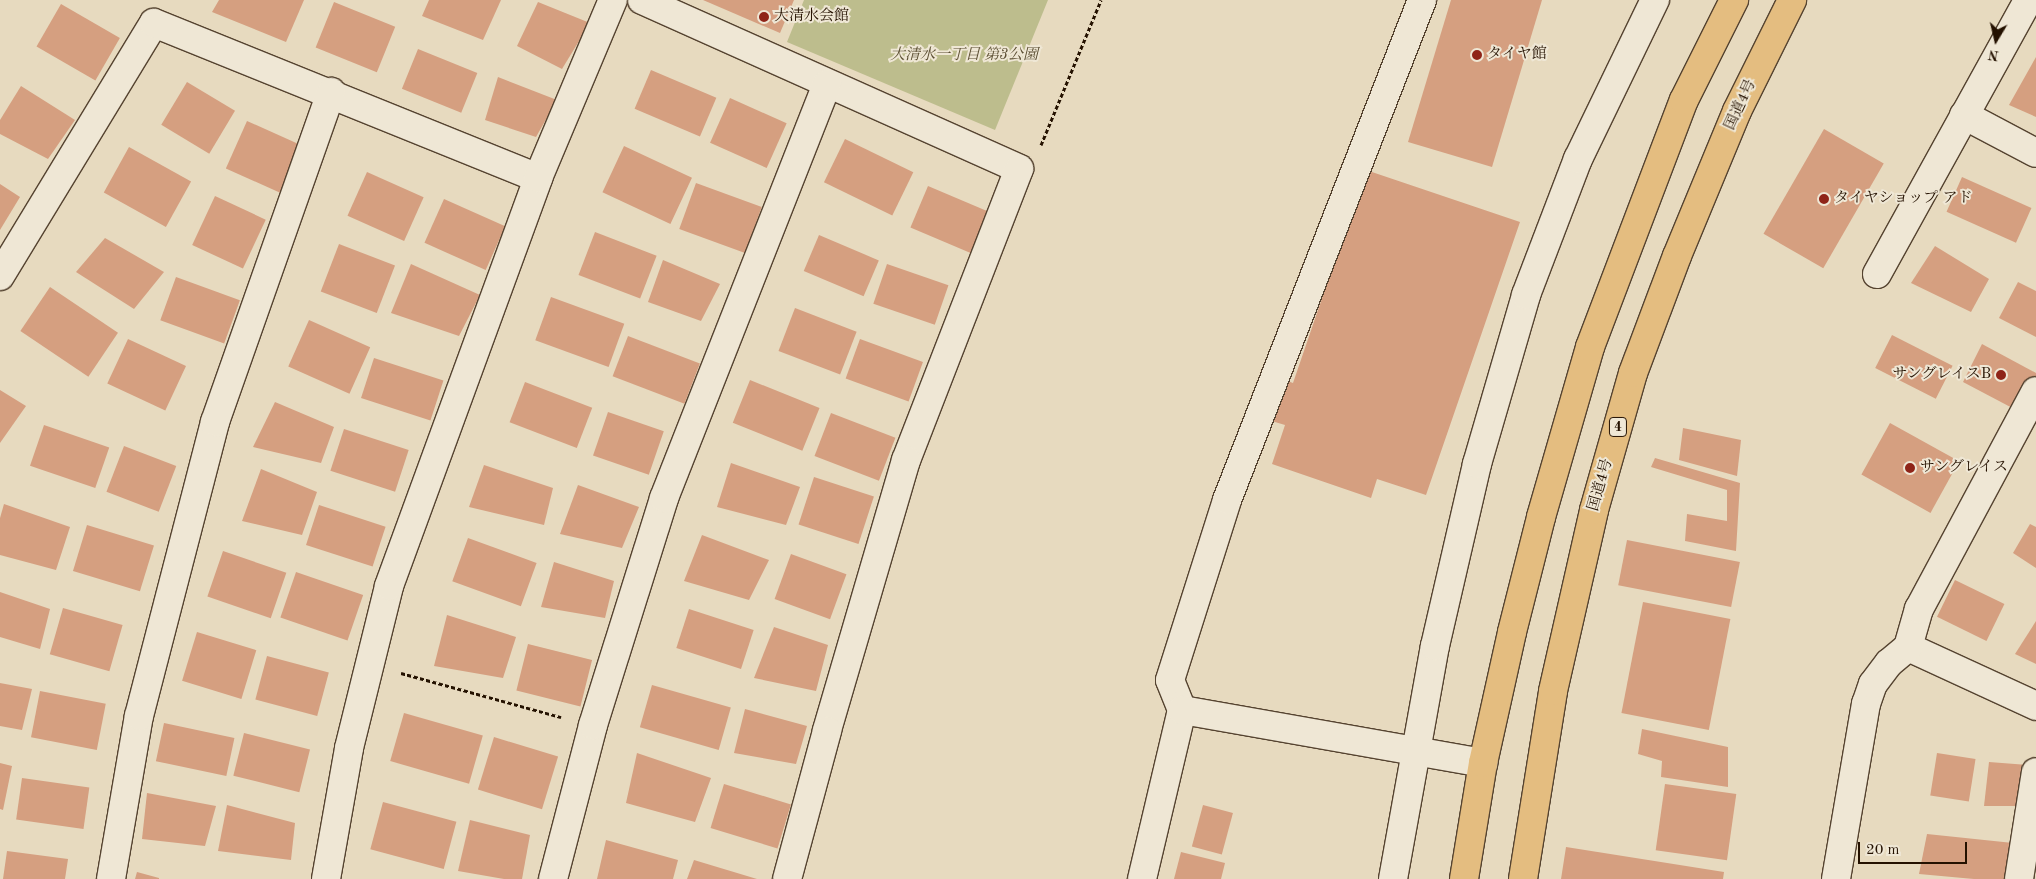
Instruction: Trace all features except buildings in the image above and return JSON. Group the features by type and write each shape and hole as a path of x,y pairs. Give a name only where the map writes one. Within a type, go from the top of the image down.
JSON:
{"highway":[{"path":"1464,879 1483,763 1541,517 1590,347 1684,100 1734,0"},
{"name":"国道4号","path":"1523,879 1553,690 1594,510 1633,373 1676,256 1737,111 1792,0"}],"street":[{"path":"326,879 349,748 389,586 538,178 612,0"},
{"path":"642,0 1019,170 906,460 827,731 787,879"},
{"path":"1142,879 1182,710 1170,680 1227,500 1422,0"},
{"path":"1393,879 1435,646 1477,464 1526,295 1578,159 1655,0"},
{"path":"1877,274 2028,0"},
{"path":"0,276 154,23 331,92 538,178"},
{"path":"553,879 593,725 664,498 827,84"},
{"path":"111,879 139,716 215,422 331,92"},
{"path":"1964,115 2036,153"},
{"path":"1836,879 1866,704 1873,684 1889,663 1908,647 1919,609 2036,391"},
{"path":"1908,647 2036,706"},
{"path":"1182,710 1483,763"},
{"path":"2018,879 2036,772"}],"path":[{"path":"1019,170 1037,153 1101,0"},
{"path":"370,665 593,725"}],"green space":[{"name":"大清水一丁目 第3公園","path":"804,0 1048,0 995,130 787,42"}],"place":[{"name":"大清水会館","path":"764,17"},
{"name":"タイヤ館","path":"1477,55"},
{"name":"タイヤショップ アド","path":"1824,199"},
{"name":"サングレイスB","path":"2001,375"},
{"name":"サングレイス","path":"1910,468"}]}
